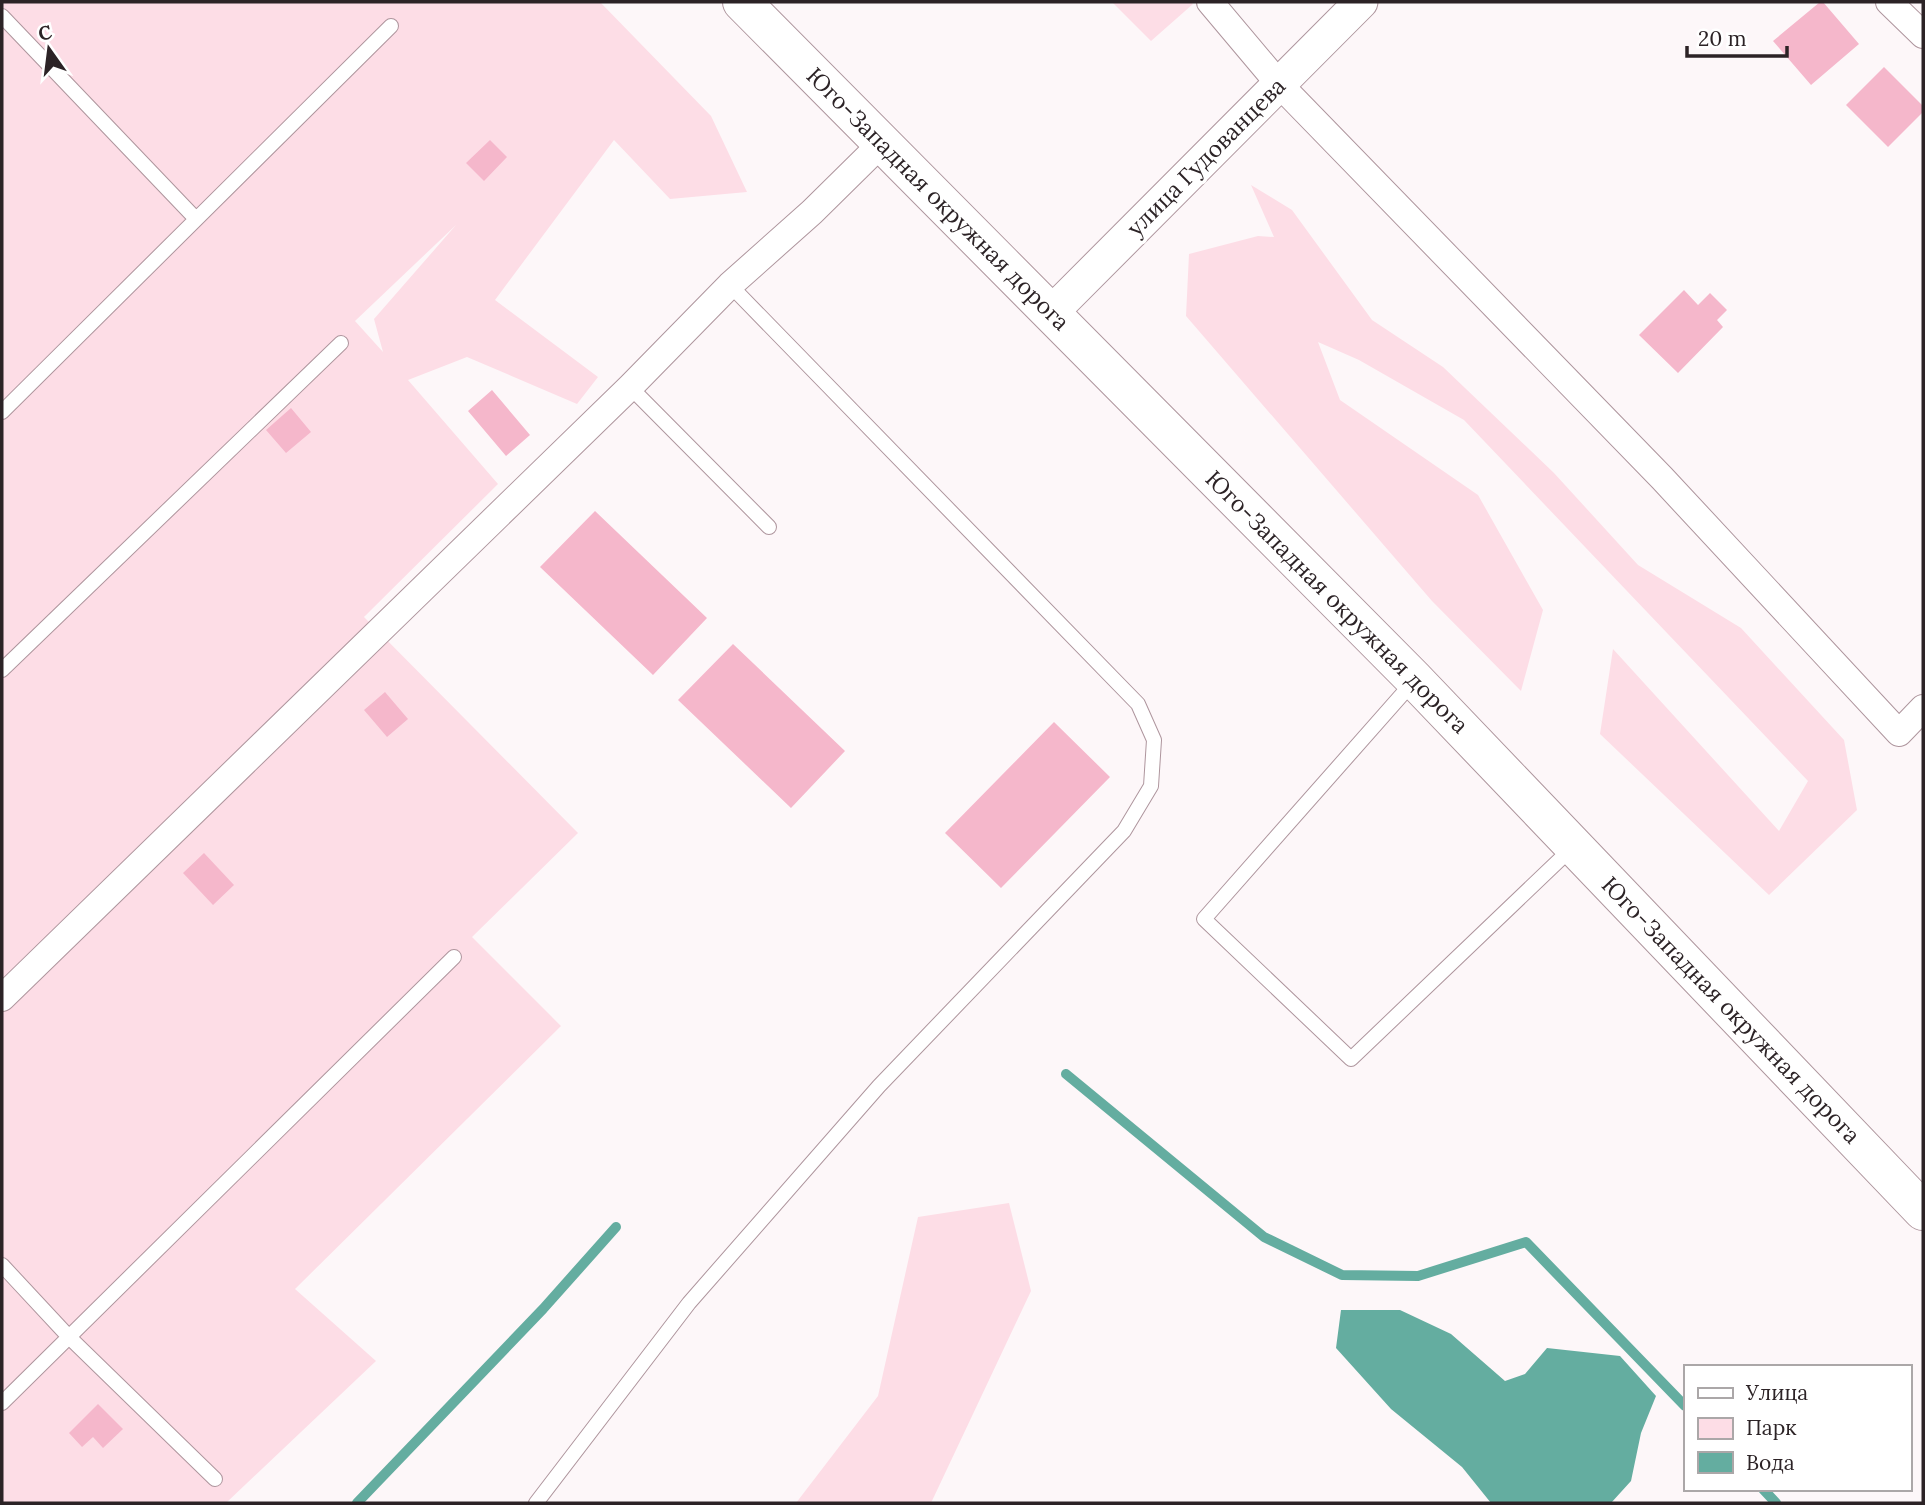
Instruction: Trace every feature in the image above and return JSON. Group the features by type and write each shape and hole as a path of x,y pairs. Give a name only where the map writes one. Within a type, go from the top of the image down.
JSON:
{"highway":[{"name":"Юго-Западная окружная дорога","path":"742,2 1415,680 1923,1211"}],"street":[{"path":"1210,2 1279,84 1662,478 1899,733 1923,708"},
{"name":"улица Гудованцева","path":"1051,313 1361,2"},
{"path":"1889,2 1923,35"},
{"path":"2,998 630,387 730,285 812,212 882,143"}],"lane":[{"path":"2,16 196,219"},
{"path":"2,412 391,26"},
{"path":"536,1503 689,1303 879,1086 1124,831 1151,786 1154,740 1138,704 730,285"},
{"path":"2,670 341,343"},
{"path":"630,387 769,527"},
{"path":"1415,680 1298,809 1204,919 1351,1059 1575,845"},
{"path":"2,1404 454,957"},
{"path":"2,1265 69,1337 215,1479"}],"green space":[{"path":"2,2 600,2 711,116 747,192 670,199 614,140 495,300 598,377 577,404 467,357 408,380 498,484 364,617 578,833 472,937 561,1026 295,1289 376,1361 226,1503 2,1503","holes":["456,225 374,319 383,352 355,321"]},
{"path":"1112,2 1191,2 1193,4 1151,41"},
{"path":"1251,185 1292,210 1372,320 1443,367 1554,473 1638,565 1741,628 1844,740 1857,810 1769,895 1600,734 1613,649 1779,831 1808,781 1464,420 1359,360 1318,342 1340,400 1478,495 1543,610 1521,691 1432,601 1186,316 1189,254 1258,236 1274,237"},
{"path":"1009,1203 1031,1291 931,1503 796,1503 878,1396 918,1217"}],"water":[{"path":"1341,1310 1400,1310 1451,1334 1505,1381 1525,1374 1547,1348 1620,1356 1656,1396 1641,1433 1631,1481 1611,1503 1491,1503 1462,1467 1391,1409 1336,1348"}],"building":[{"path":"1823,2 1859,44 1811,85 1773,41"},
{"path":"1884,67 1923,106 1923,112 1888,147 1846,105"},
{"path":"490,140 507,157 484,181 466,163"},
{"path":"1684,290 1698,305 1710,293 1727,310 1717,320 1723,327 1678,373 1639,335"},
{"path":"492,390 530,435 506,456 468,411"},
{"path":"291,408 311,432 286,453 266,430"},
{"path":"595,511 707,618 653,675 540,567"},
{"path":"733,644 845,751 791,808 678,700"},
{"path":"385,692 408,719 387,737 364,710"},
{"path":"1054,722 1110,777 1001,888 945,833"},
{"path":"204,853 234,885 213,905 183,873"},
{"path":"98,1404 123,1429 103,1448 93,1437 82,1447 69,1433"}],"waterway":[{"path":"1066,1074 1264,1237 1342,1275 1418,1276 1526,1242 1684,1405"},
{"path":"357,1503 543,1309 616,1227"},
{"path":"1765,1491 1776,1503"}]}
